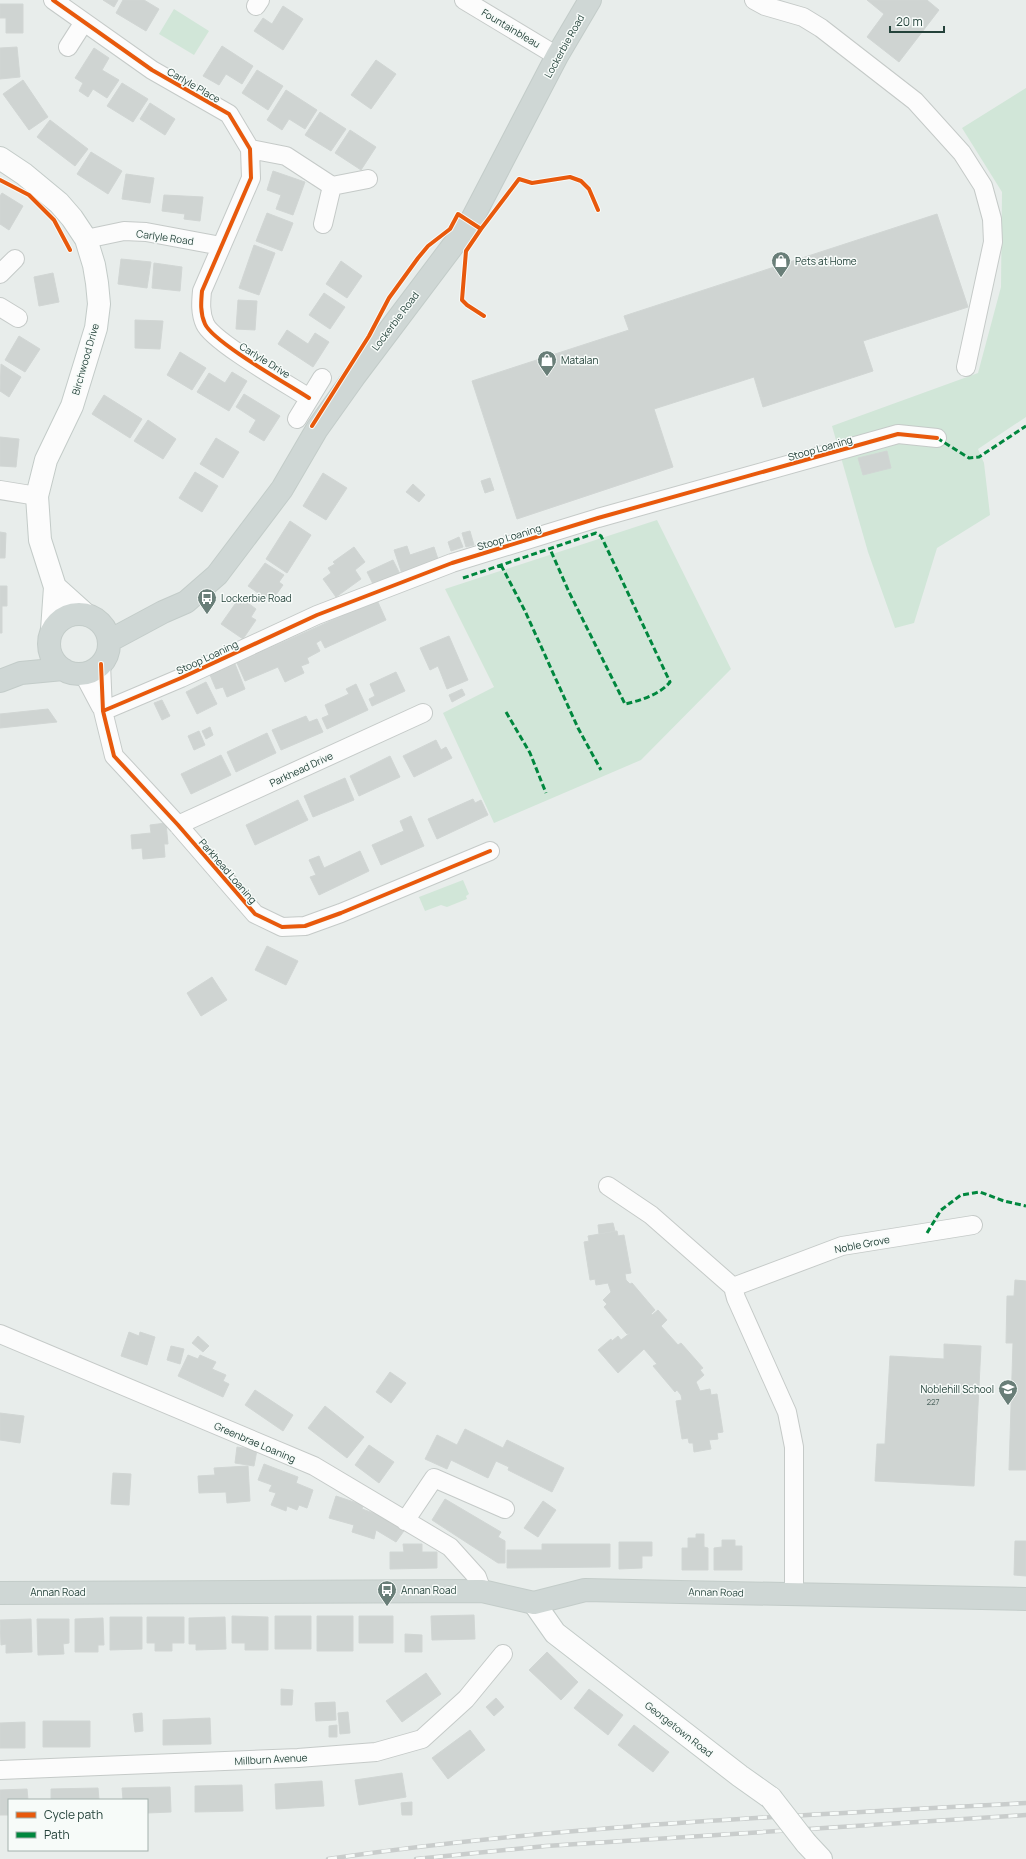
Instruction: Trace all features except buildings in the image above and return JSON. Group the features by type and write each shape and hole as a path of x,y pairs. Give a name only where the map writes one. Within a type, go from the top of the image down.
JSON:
{"main road":[{"name":"Lockerbie Road","path":"99,627 163,612 186,602 217,575 282,489 317,429 354,376 470,223 557,56 590,0"},
{"path":"0,681 22,673 82,669 107,654 99,627 75,614 66,616 58,622 51,635 22,673"},
{"path":"51,635 49,648 56,664 82,669"},
{"name":"Annan Road","path":"0,1593 482,1591 534,1603 585,1590 1026,1599"}],"street":[{"name":"Carlyle Place","path":"53,0 152,70 229,114 250,149 251,178 221,246"},
{"name":"Fountainbleau","path":"464,0 557,56"},
{"path":"754,0 765,6 803,17 821,28 915,101 962,153 983,186 992,219 993,242 966,367"},
{"path":"68,47 84,22"},
{"path":"250,149 286,156 332,186 368,179"},
{"name":"Birchwood Drive","path":"0,158 24,174 59,203 72,218 86,239 98,283 99,304 96,328 72,406 46,460 37,496 40,540 55,587"},
{"path":"323,224 332,186"},
{"name":"Carlyle Road","path":"86,239 124,231 146,232 221,246"},
{"name":"Carlyle Drive","path":"221,246 202,290 201,310 205,325 217,339 309,398"},
{"path":"0,274 15,259"},
{"path":"0,307 18,318"},
{"path":"297,419 322,378"},
{"name":"Stoop Loaning","path":"103,711 181,678 317,615 452,563 598,518 898,434 937,438"},
{"path":"0,490 37,496"},
{"path":"55,587 99,627"},
{"path":"51,635 55,587"},
{"name":"Parkhead Loaning","path":"82,669 103,711 114,756 178,825 255,914 282,927 305,926 341,913 490,851"},
{"name":"Parkhead Drive","path":"178,825 423,713"},
{"path":"608,1186 651,1215 733,1287 736,1298 787,1412 794,1447 794,1594"},
{"name":"Noble Grove","path":"733,1287 842,1246 973,1225"},
{"name":"Greenbrae Loaning","path":"0,1334 314,1466 450,1547 477,1577 482,1591"},
{"path":"405,1521 434,1478 505,1509"},
{"name":"Georgetown Road","path":"534,1603 555,1633 740,1776 771,1798 806,1843 821,1859"},
{"name":"Millburn Avenue","path":"0,1770 290,1759 376,1752 422,1739 466,1699 503,1654"}],"green space":[{"path":"174,9 209,31 194,55 159,34"},
{"path":"1026,88 1026,417 978,449 984,463 990,515 937,548 914,623 895,628 868,552 832,426 978,373 1001,287 1002,192 962,128"},
{"path":"657,520 731,669 641,760 494,823 443,713 494,687 445,589"},
{"path":"463,880 469,894 466,896 467,899 447,907 441,905 425,911 419,897"}],"railway":[{"path":"328,1859 415,1847 676,1823 1026,1803"},
{"path":"416,1859 546,1846 1026,1815"}],"marked path":[{"path":"937,438 969,458 979,457 1026,426"},
{"path":"463,578 596,533 601,536 670,682 666,686 649,696 625,704 569,592 550,549"},
{"path":"501,565 525,611 578,728 601,770"},
{"path":"506,712 530,753 546,793"},
{"path":"927,1233 941,1210 961,1195 980,1192 1004,1201 1026,1206"}],"cycle path":[{"path":"53,0 152,70 229,114 250,149 251,178 202,291 201,308 203,320 211,332 236,352 309,398"},
{"path":"312,426 369,336 389,298 428,246 450,229 458,214 481,229 519,179 532,183 570,177 581,181 589,189 598,210"},
{"path":"0,180 29,195 54,220 70,250"},
{"path":"481,229 466,251 462,300 484,316"},
{"path":"103,711 181,678 317,615 452,563 598,518 898,434 937,438"},
{"path":"101,664 103,711 114,756 178,825 255,914 282,927 305,926 341,913 490,851"}],"place":[{"name":"Pets at Home","path":"781,278"},
{"name":"Matalan","path":"547,377"},
{"name":"Lockerbie Road","path":"207,615"},
{"name":"Noblehill School","path":"1008,1406"},
{"name":"Annan Road","path":"387,1607"}]}
